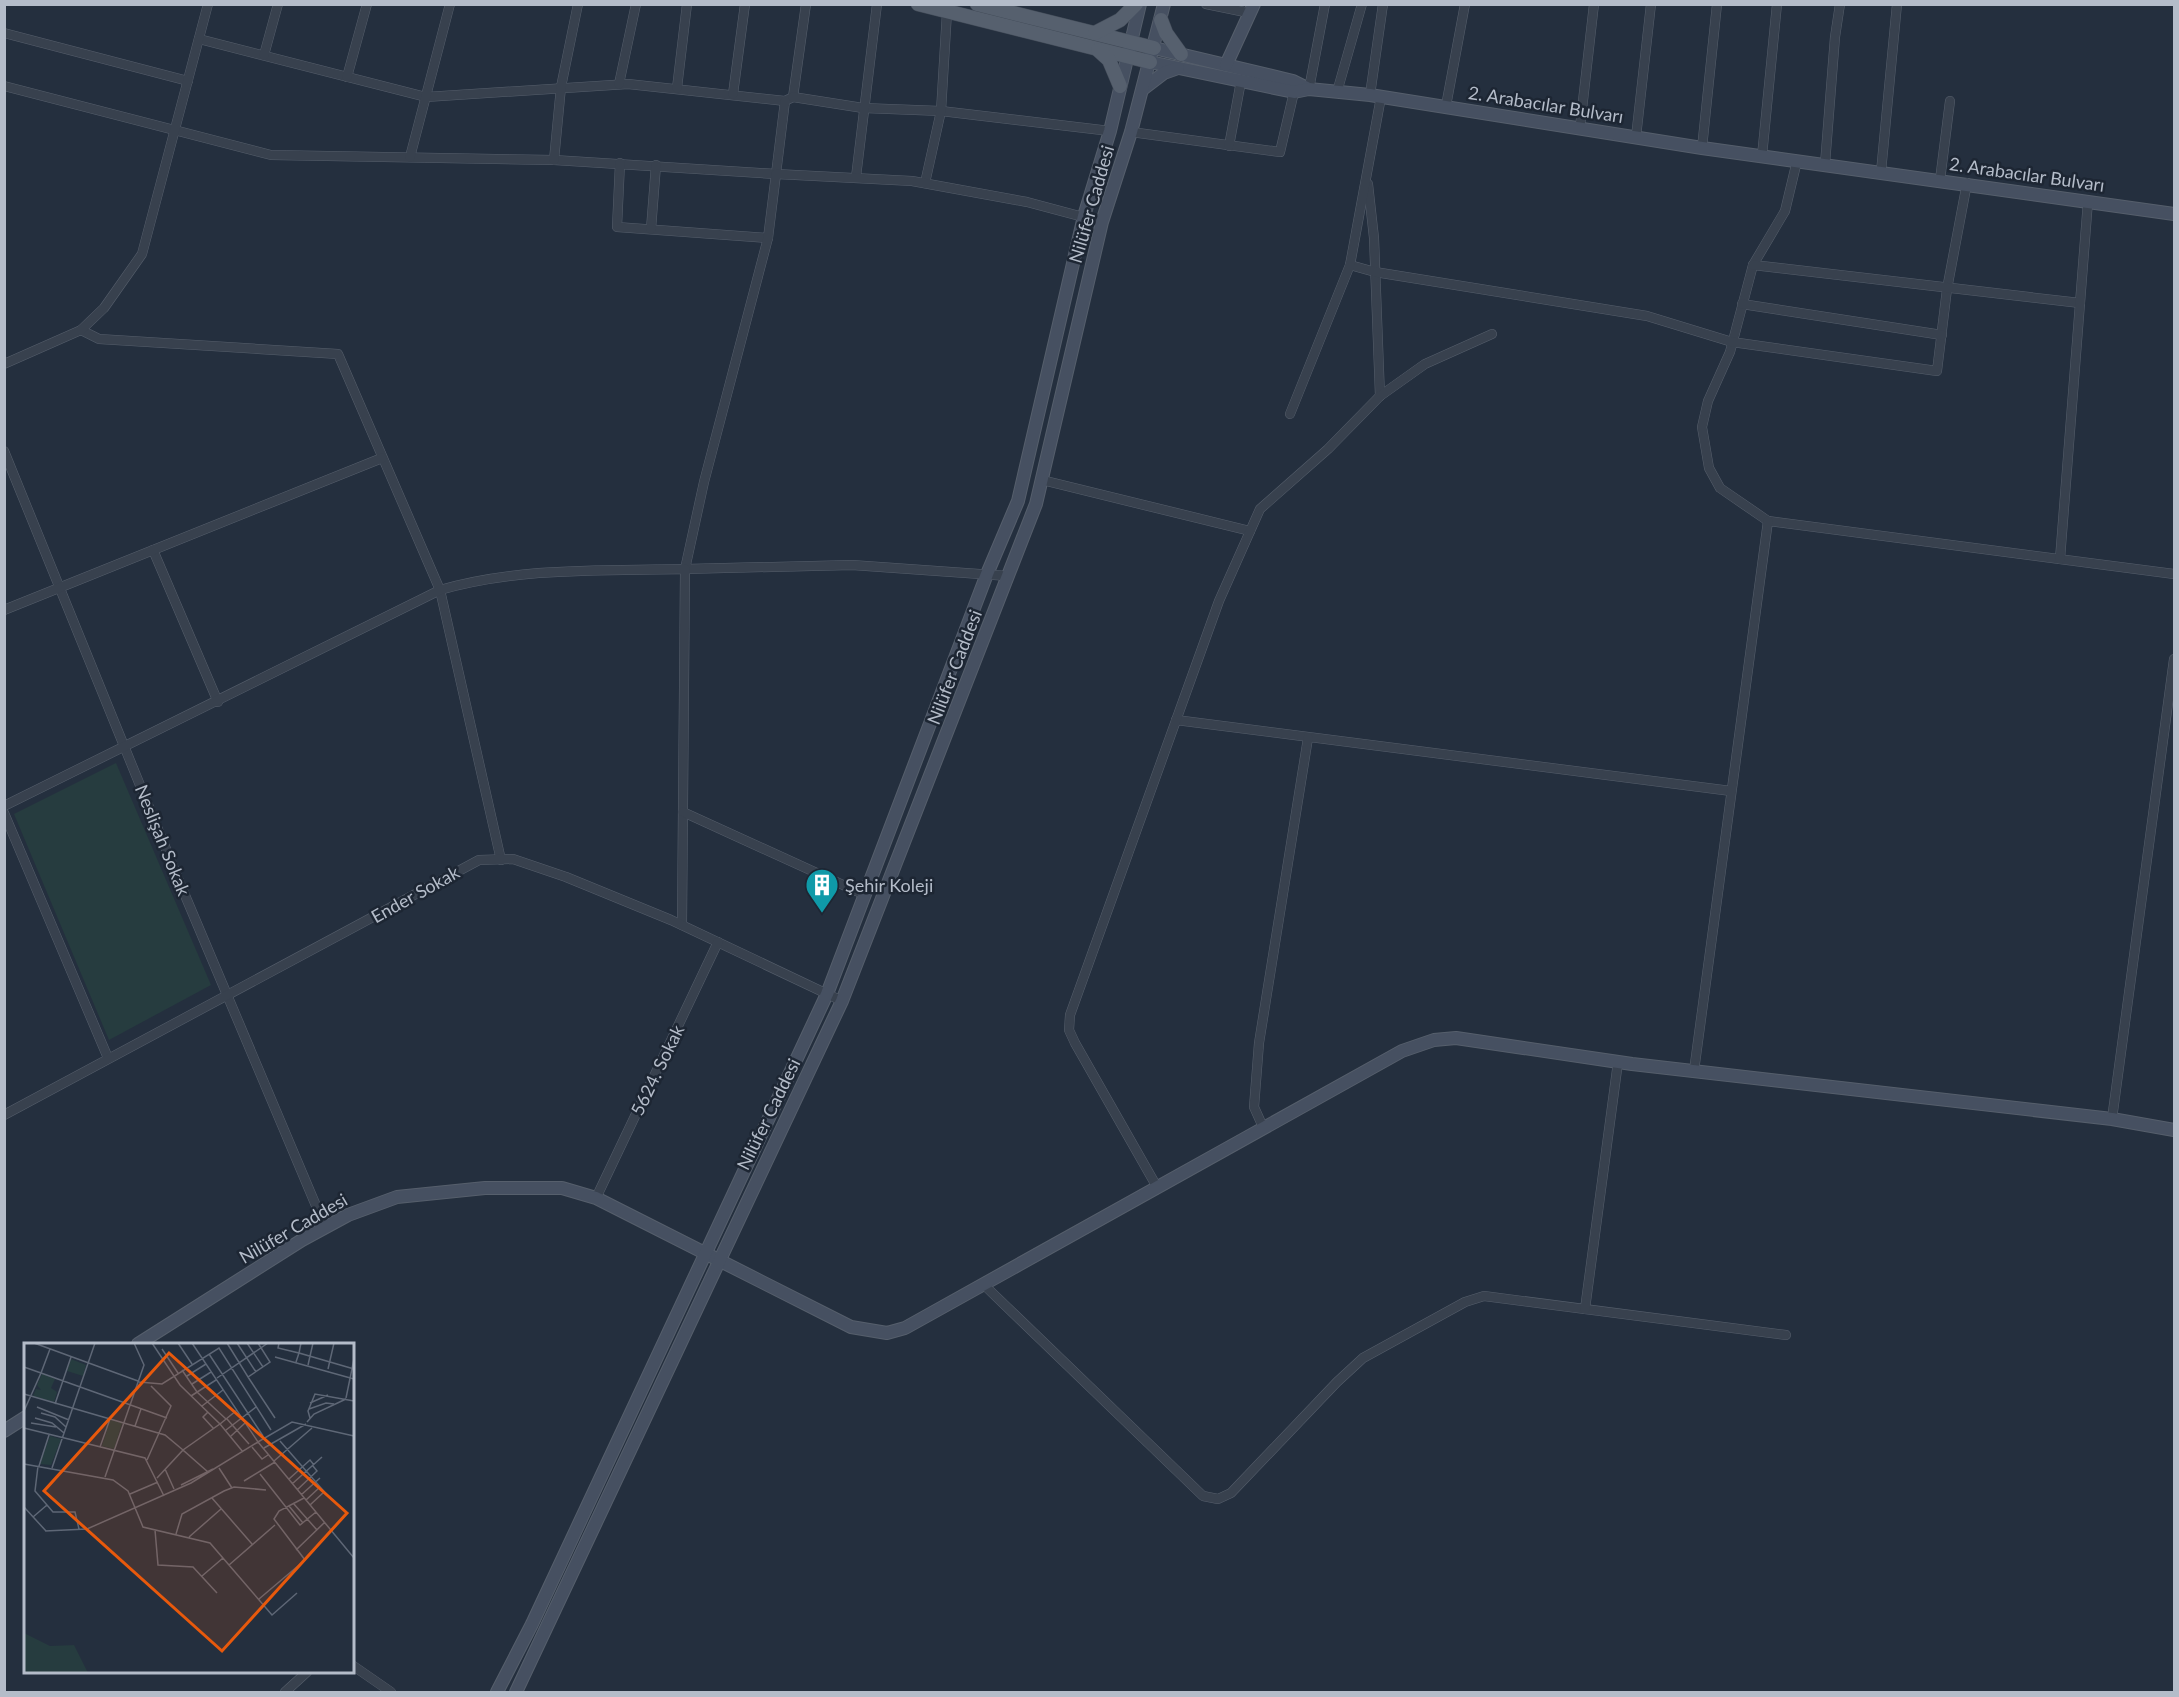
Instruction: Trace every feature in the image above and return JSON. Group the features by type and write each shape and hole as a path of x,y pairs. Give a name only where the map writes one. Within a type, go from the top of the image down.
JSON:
{"main road":[{"name":"2. Arabacılar Bulvarı","path":"918,4 1149,62"},
{"path":"977,4 1154,48"},
{"path":"1095,33 1120,20 1138,4"},
{"path":"1161,20 1180,61"},
{"path":"1096,49 1109,60 1120,86"}],"street":[{"path":"4,364 81,330 104,308 142,254 208,4"},
{"path":"264,55 278,4"},
{"path":"347,77 367,4"},
{"path":"410,157 450,4"},
{"path":"554,160 561,87 578,4"},
{"path":"677,88 687,4"},
{"path":"733,94 745,4"},
{"path":"682,925 685,569 704,482 768,238 776,174 806,4"},
{"path":"856,177 877,4"},
{"path":"497,1692 537,1614 827,994 1023,482 1084,216 1110,131 1138,4"},
{"name":"Nilüfer Caddesi","path":"516,1692 842,1001 1036,504 1102,222 1131,132 1164,4"},
{"path":"1206,4 1252,9 1226,65"},
{"path":"1154,48 1180,61 1226,65 1293,81 1309,89 1325,4"},
{"path":"1337,92 1362,4"},
{"path":"1290,414 1350,265 1367,173 1383,4"},
{"path":"1446,106 1465,4"},
{"path":"1580,127 1594,4"},
{"path":"1636,137 1651,4"},
{"path":"1702,148 1717,4"},
{"path":"1762,156 1777,4"},
{"path":"1825,164 1835,37 1840,4"},
{"path":"1881,172 1897,4"},
{"path":"619,84 634,6"},
{"path":"925,183 941,111 947,12"},
{"path":"4,33 188,81"},
{"path":"199,39 426,97 619,84 863,108 941,111 1110,131"},
{"path":"1142,90 1180,61"},
{"name":"2. Arabacılar Bulvarı","path":"1149,62 1180,61 1241,81 1294,92 1309,89 1376,96 1702,148 1967,183 2175,214"},
{"path":"1229,146 1241,81"},
{"path":"4,86 271,155 554,160 856,177 925,183 1027,202 1102,222"},
{"path":"1131,132 1280,152 1294,92"},
{"path":"1940,180 1950,101"},
{"path":"1797,161 1785,211 1753,265 1732,342 1708,401 1702,427 1709,468 1720,488 1767,521 2175,574"},
{"path":"620,163 617,227 768,238"},
{"path":"651,229 656,165"},
{"path":"1367,173 1375,272 1380,396"},
{"path":"1350,265 1375,272 1647,316 1732,342 1937,371 1947,289 1967,183"},
{"path":"2060,559 2088,201"},
{"path":"1753,265 2080,303"},
{"path":"1742,304 1942,335"},
{"path":"81,330 99,339 338,354 440,591 501,860"},
{"path":"1157,1187 1075,1043 1069,1030 1070,1015 1219,601 1260,509 1328,449 1380,396 1425,364 1492,334"},
{"name":"Neslişah Sokak","path":"4,451 325,1227"},
{"path":"4,610 382,458"},
{"path":"1042,480 1250,531"},
{"path":"1694,1071 1767,521"},
{"path":"153,550 218,702"},
{"path":"4,806 440,591 470,582 571,571 852,565 1008,576"},
{"path":"2112,1119 2175,659"},
{"path":"1176,720 1731,791"},
{"path":"1263,1126 1254,1107 1259,1043 1308,738"},
{"path":"683,812 865,896"},
{"path":"4,813 108,1058"},
{"name":"Ender Sokak","path":"4,1115 479,860 513,859 566,877 682,925 842,1001"},
{"name":"5624. Sokak","path":"596,1198 718,942"},
{"path":"718,1260 851,1327 870,1332 887,1333 905,1328 1263,1126 1402,1051 1434,1040 1456,1038 1618,1062 2112,1119 2175,1130"},
{"path":"1585,1309 1618,1062"},
{"name":"Nilüfer Caddesi","path":"140,1343 325,1227 348,1215 397,1197 484,1188 562,1188 596,1198 718,1260"},
{"path":"983,1284 1203,1496 1218,1499 1231,1493 1337,1382 1363,1358 1465,1302 1484,1296 1786,1335"},
{"path":"4,1431 24,1418"},
{"path":"354,1666 391,1692"},
{"path":"285,1692 305,1673"}],"green space":[{"path":"116,763 211,985 109,1040 14,814"}],"place":[{"name":"Şehir Koleji","path":"822,914"}]}
